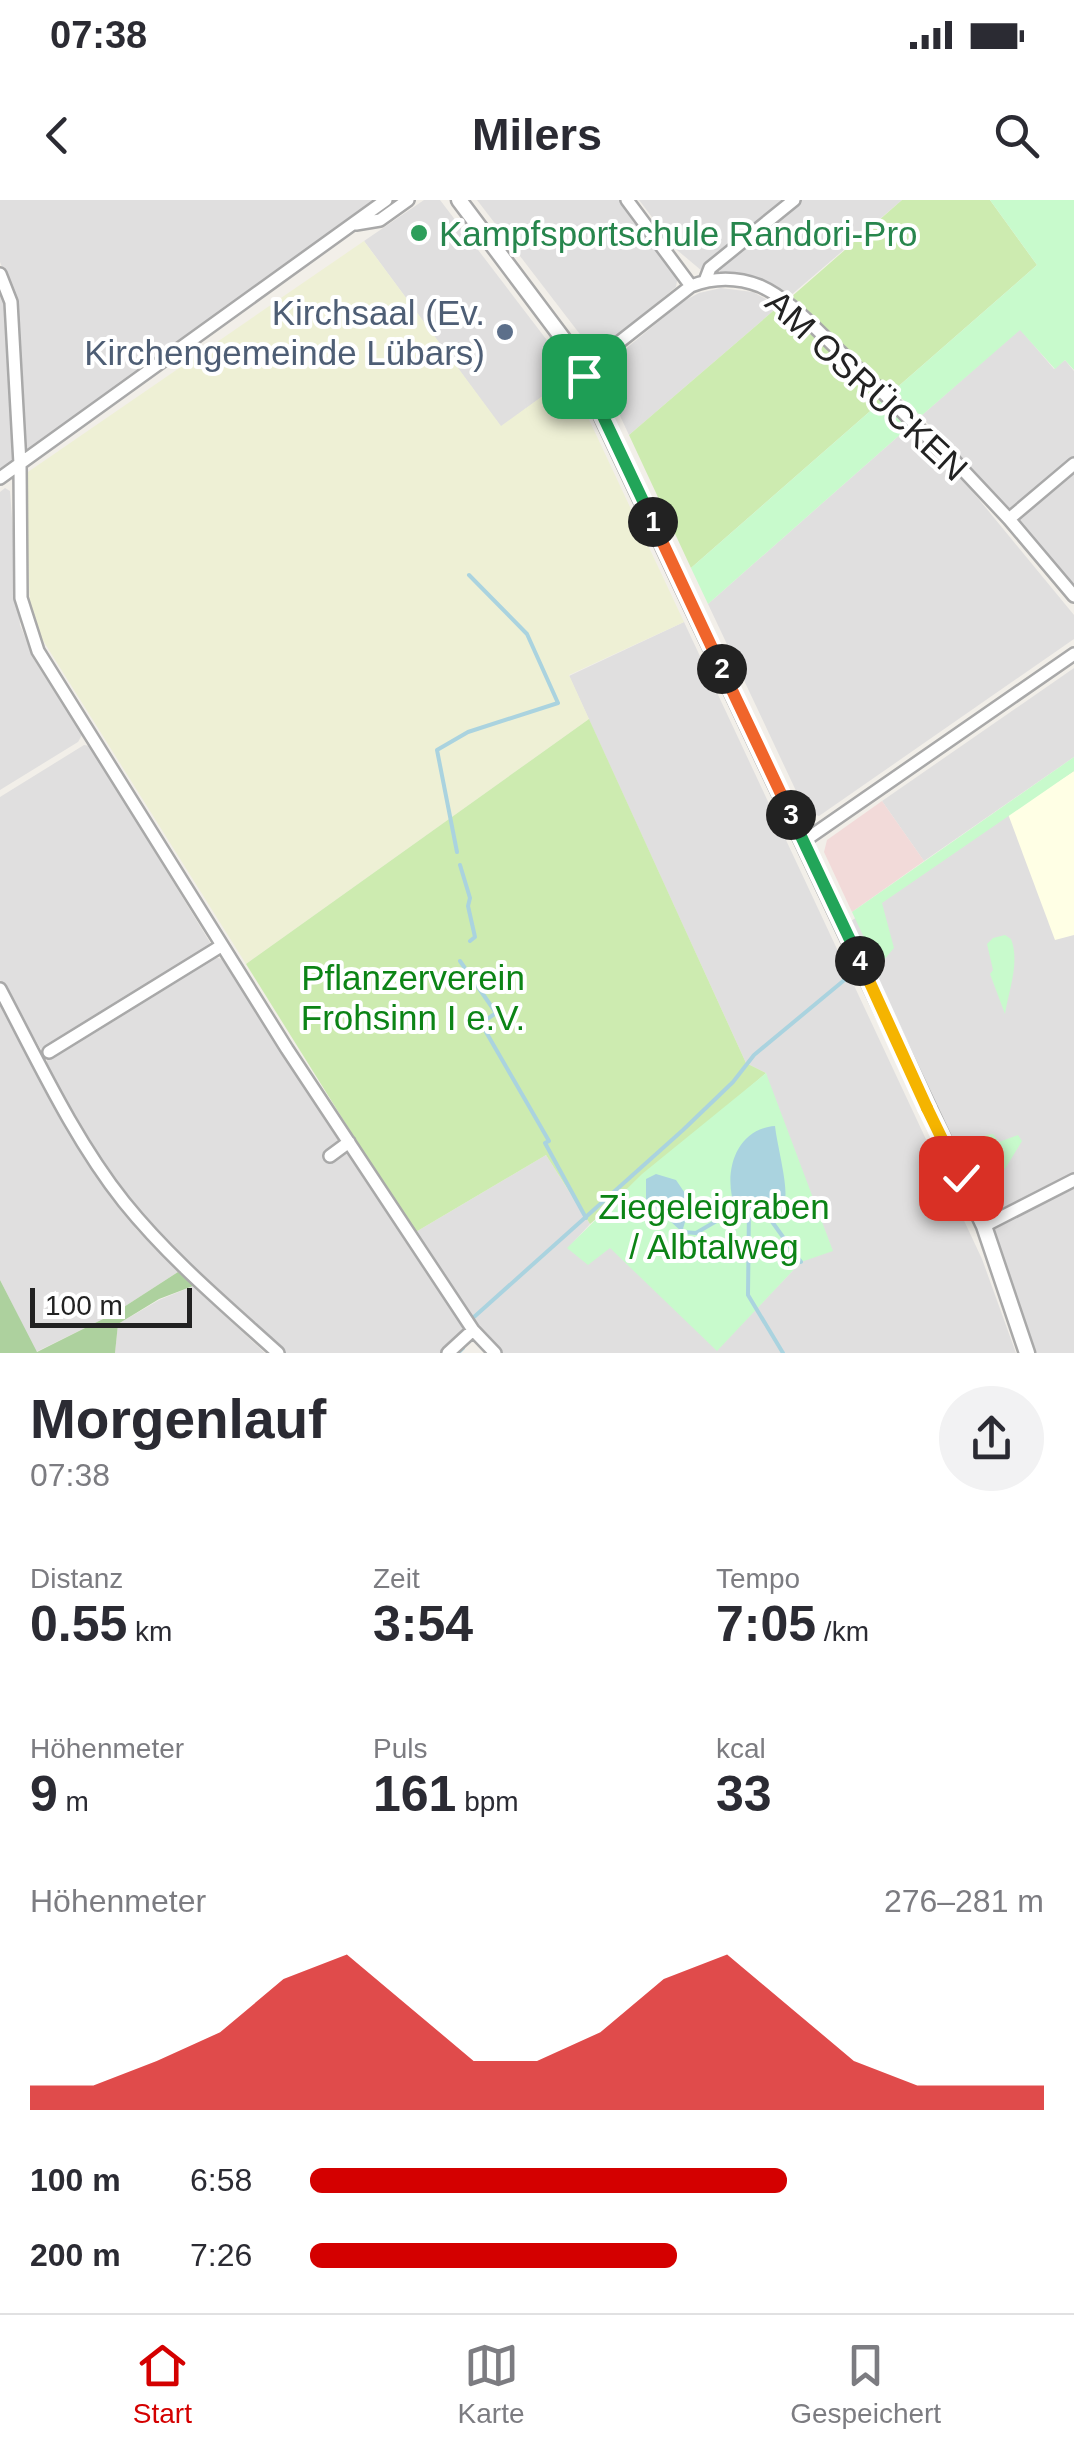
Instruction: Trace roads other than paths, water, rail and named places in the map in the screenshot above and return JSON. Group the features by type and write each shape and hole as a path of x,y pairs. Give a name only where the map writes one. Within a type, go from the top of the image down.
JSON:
{"street":[{"path":"0,478 386,200"},
{"path":"352,225 380,220 408,200"},
{"path":"459,200 567,344 582,372 984,1226 1027,1353"},
{"path":"627,200 691,286"},
{"path":"582,372 691,286 704,280 710,268 794,200"},
{"path":"0,274 10,302 20,464 21,598 38,651 221,946 472,1330 495,1353"},
{"name":"AM OSRÜCKEN","path":"704,280 742,281 776,295 887,395 1009,518 1074,596"},
{"path":"1009,518 1074,464"},
{"path":"804,841 1074,654"},
{"path":"49,1052 221,946"},
{"path":"0,990 72,1120 124,1201 164,1248 278,1353"},
{"path":"330,1156 349,1142"},
{"path":"984,1226 1074,1180"},
{"path":"448,1353 472,1330"}],"water":[{"path":"775,1126 785,1200 761,1208 736,1210 730,1183 735,1156 750,1136"},
{"path":"656,1174 676,1180 691,1202 682,1232 646,1199 646,1179"}],"waterway":[{"path":"457,852 437,750 468,732 558,703 527,634 469,575"},
{"path":"460,865 470,898 468,906 475,937 470,941"},
{"path":"460,961 496,1013 480,1024"},
{"path":"474,1317 683,1130 733,1082 754,1055 848,977"},
{"path":"486,1032 549,1141 545,1143 586,1218"},
{"path":"760,1205 801,1262"},
{"path":"749,1208 748,1295 783,1353"},
{"path":"681,1228 682,1232 696,1233 737,1209"},
{"path":"458,1353 463,1348"}],"place":[{"name":"Kampfsportschule Randori-Pro","path":"419,233"},
{"name":"Kirchsaal (Ev. Kirchengemeinde Lübars)","path":"505,332"}],"park label":[{"name":"Pflanzerverein Frohsinn I e.V.","path":"413,997"},
{"name":"Ziegeleigraben / Albtalweg","path":"714,1226"}]}
